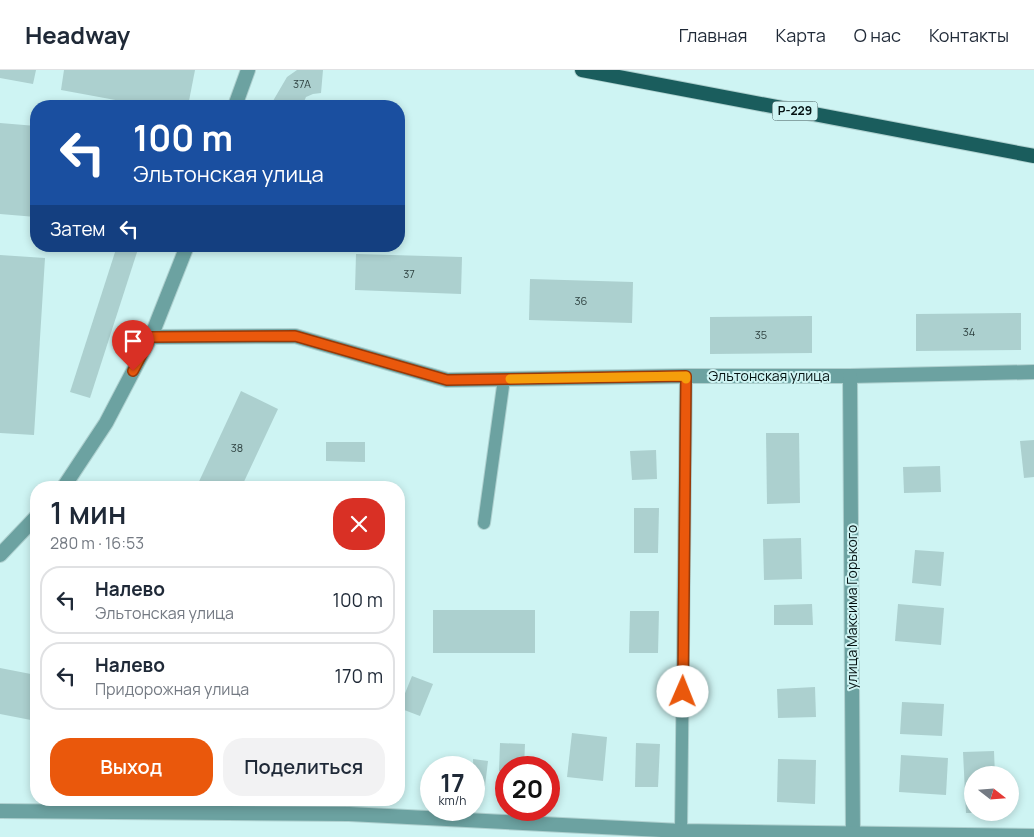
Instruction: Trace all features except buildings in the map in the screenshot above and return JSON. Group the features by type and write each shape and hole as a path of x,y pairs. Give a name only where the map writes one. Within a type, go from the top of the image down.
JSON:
{"main road":[{"name":"Р-229","path":"582,70 1034,156"}],"street":[{"path":"237,100 248,70"},
{"path":"68,481 106,423 151,337 186,252"},
{"name":"Эльтонская улица","path":"151,337 295,336 447,380 1034,372"},
{"name":"улица Максима Горького","path":"850,376 853,835"},
{"path":"0,555 30,522"},
{"path":"0,811 348,814 681,830 853,835 1034,836"}],"lane":[{"path":"681,830 686,376"},
{"path":"484,523 504,379"}],"slow traffic":[{"path":"510,379 686,376 686,379"}],"route":[{"path":"133,371 151,337 295,336 320,345 447,380 686,376 683,692"}]}
